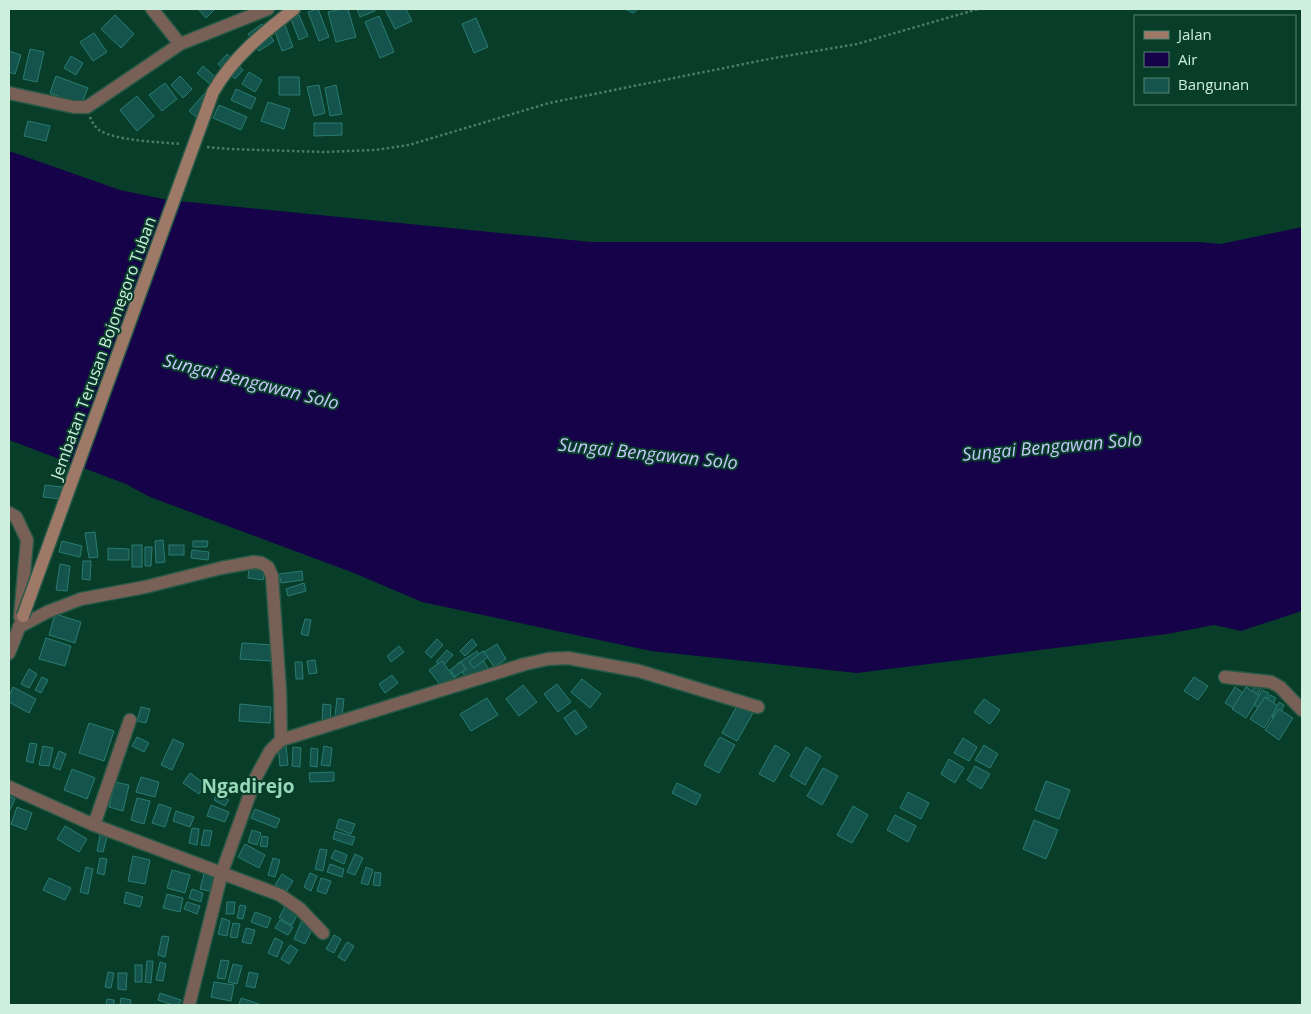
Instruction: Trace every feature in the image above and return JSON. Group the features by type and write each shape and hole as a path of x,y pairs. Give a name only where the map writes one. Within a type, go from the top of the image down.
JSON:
{"street":[{"path":"152,9 180,44"},
{"path":"9,93 74,107 87,107 180,44 268,9"},
{"name":"Jembatan Terusan Bojonegoro Tuban","path":"21,621 213,92 223,75 248,48 294,9"},
{"path":"9,513 16,517 28,540 21,621 9,653"},
{"path":"21,621 81,599 146,587 221,568 254,562 261,563 268,567 272,576 280,691 281,740"},
{"path":"189,1005 222,872 256,777 270,751 281,740 525,664 548,659 568,658 640,671 758,707"},
{"path":"1225,677 1271,682 1280,687 1302,710"},
{"path":"94,825 130,720"},
{"path":"9,787 94,825 280,895 300,909 323,933"}],"path":[{"path":"202,146 229,149 324,152 375,150 409,144 549,103 774,58 857,44 978,9"},
{"path":"87,107 92,122 99,130 132,138 185,144"}],"water":[{"name":"Sungai Bengawan Solo","path":"9,151 120,190 168,200 591,242 1198,242 1221,244 1302,227 1302,611 1241,631 1214,625 1167,634 857,673 651,651 422,602 354,573 150,497 126,484 9,440"}],"building":[{"path":"198,9 215,9 206,18"},
{"path":"318,9 329,37 319,41 308,12"},
{"path":"348,9 356,37 336,42 328,12"},
{"path":"357,9 374,9 375,11 360,17"},
{"path":"385,9 406,9 412,21 395,29"},
{"path":"625,9 638,9 633,13"},
{"path":"115,15 134,34 121,48 101,29"},
{"path":"299,15 308,36 299,40 291,19"},
{"path":"379,16 394,52 380,58 365,22"},
{"path":"476,18 488,47 474,53 462,24"},
{"path":"262,24 274,41 259,51 248,34"},
{"path":"285,25 293,47 282,51 274,29"},
{"path":"94,33 107,52 93,61 80,42"},
{"path":"30,49 44,52 37,82 23,79"},
{"path":"9,51 21,55 15,74 9,72"},
{"path":"227,54 243,70 235,79 218,64"},
{"path":"71,56 83,63 76,75 64,68"},
{"path":"203,66 224,85 218,91 197,73"},
{"path":"249,72 262,80 255,92 242,84"},
{"path":"56,76 88,88 81,105 50,93"},
{"path":"180,76 192,89 183,98 171,85"},
{"path":"279,77 299,77 300,95 279,95"},
{"path":"165,83 177,99 162,111 149,95"},
{"path":"319,85 325,113 314,116 307,87"},
{"path":"336,85 342,114 330,116 325,88"},
{"path":"236,89 256,98 251,109 231,100"},
{"path":"205,93 212,100 196,117 189,111"},
{"path":"137,96 154,116 137,131 120,110"},
{"path":"268,102 290,109 284,129 261,121"},
{"path":"219,105 247,117 241,130 213,118"},
{"path":"28,121 50,126 46,141 24,136"},
{"path":"314,123 342,123 342,135 314,136"},
{"path":"45,485 62,487 61,499 43,497"},
{"path":"95,532 98,557 89,558 85,533"},
{"path":"163,540 165,562 156,563 155,541"},
{"path":"62,541 82,546 80,557 59,552"},
{"path":"193,541 208,541 207,547 193,547"},
{"path":"132,545 142,545 142,567 132,567"},
{"path":"169,545 184,545 184,555 169,555"},
{"path":"145,547 152,547 151,566 145,566"},
{"path":"108,548 129,549 129,560 108,560"},
{"path":"192,550 209,552 208,560 191,558"},
{"path":"83,561 91,561 90,580 82,579"},
{"path":"60,564 70,566 67,591 56,590"},
{"path":"249,568 265,571 263,580 248,578"},
{"path":"302,571 303,580 281,583 279,574"},
{"path":"304,583 306,591 288,596 286,589"},
{"path":"55,614 81,622 75,643 49,635"},
{"path":"305,619 311,620 308,636 301,634"},
{"path":"46,638 71,646 65,666 39,659"},
{"path":"437,639 443,645 431,658 425,652"},
{"path":"472,639 477,645 465,656 460,651"},
{"path":"242,643 273,645 271,661 240,659"},
{"path":"497,644 506,659 494,667 484,652"},
{"path":"399,646 404,652 391,662 387,656"},
{"path":"447,650 453,655 442,667 436,662"},
{"path":"477,651 488,668 469,682 457,664"},
{"path":"483,651 488,657 474,668 469,662"},
{"path":"315,660 317,673 309,674 307,661"},
{"path":"442,661 457,681 444,690 429,670"},
{"path":"295,662 302,662 303,679 296,679"},
{"path":"461,662 466,669 455,677 450,670"},
{"path":"29,669 37,674 29,688 21,684"},
{"path":"392,675 398,683 385,693 379,684"},
{"path":"42,677 48,680 41,693 35,690"},
{"path":"1194,677 1208,686 1198,700 1184,691"},
{"path":"582,679 601,694 590,708 571,692"},
{"path":"557,684 571,702 558,712 544,694"},
{"path":"523,685 537,702 519,716 506,699"},
{"path":"1256,685 1261,688 1252,704 1246,700"},
{"path":"13,687 36,699 29,713 9,702 9,696"},
{"path":"1235,687 1246,695 1237,710 1225,703"},
{"path":"1246,687 1260,696 1246,718 1232,709"},
{"path":"1262,690 1269,693 1260,709 1254,705"},
{"path":"1270,695 1276,698 1268,714 1261,710"},
{"path":"1265,697 1278,706 1264,728 1250,719"},
{"path":"337,698 344,699 342,716 335,716"},
{"path":"487,698 498,715 471,731 460,714"},
{"path":"984,699 1000,710 990,724 974,712"},
{"path":"1279,702 1284,705 1277,720 1272,717"},
{"path":"240,704 271,707 270,723 239,721"},
{"path":"323,704 331,705 330,722 322,721"},
{"path":"738,704 753,713 737,741 722,733"},
{"path":"141,707 150,709 146,723 137,721"},
{"path":"1279,709 1293,718 1279,740 1265,730"},
{"path":"575,710 587,727 576,735 564,718"},
{"path":"89,723 114,731 104,761 79,753"},
{"path":"137,737 149,743 144,752 132,746"},
{"path":"720,737 735,745 719,773 704,765"},
{"path":"963,738 977,747 969,761 954,753"},
{"path":"173,739 184,744 172,770 161,765"},
{"path":"30,743 37,744 33,763 26,761"},
{"path":"775,745 790,754 774,782 759,774"},
{"path":"984,745 998,754 990,768 975,760"},
{"path":"43,746 53,748 49,766 39,765"},
{"path":"286,746 288,765 280,766 278,747"},
{"path":"324,746 332,748 330,766 321,765"},
{"path":"293,747 301,748 300,767 292,766"},
{"path":"806,747 821,756 805,785 790,776"},
{"path":"311,748 318,749 317,767 310,766"},
{"path":"59,751 66,754 60,770 53,767"},
{"path":"949,759 964,768 955,783 941,774"},
{"path":"975,766 990,774 981,789 967,780"},
{"path":"823,768 838,776 822,805 807,796"},
{"path":"72,769 95,778 87,799 64,790"},
{"path":"334,772 334,781 310,782 309,773"},
{"path":"190,773 206,785 199,794 183,783"},
{"path":"141,777 159,782 155,797 136,792"},
{"path":"1046,781 1070,790 1059,819 1035,810"},
{"path":"115,782 129,785 123,811 109,807"},
{"path":"677,783 701,795 696,805 672,793"},
{"path":"908,792 929,803 921,819 900,808"},
{"path":"217,794 229,800 225,806 214,800"},
{"path":"9,796 15,799 9,812"},
{"path":"137,798 150,801 144,824 131,820"},
{"path":"159,804 171,808 165,827 152,823"},
{"path":"211,805 229,812 225,822 207,816"},
{"path":"853,806 868,815 852,843 837,835"},
{"path":"17,807 32,813 26,830 11,824"},
{"path":"255,809 280,819 276,828 251,818"},
{"path":"176,811 194,817 190,827 173,821"},
{"path":"895,815 916,826 908,842 887,830"},
{"path":"339,819 355,824 351,834 336,828"},
{"path":"1034,820 1058,830 1046,859 1023,849"},
{"path":"65,826 87,839 79,852 57,839"},
{"path":"192,828 199,829 197,845 189,843"},
{"path":"204,830 212,831 209,846 201,845"},
{"path":"252,830 261,833 257,845 248,842"},
{"path":"335,831 355,837 352,845 333,839"},
{"path":"100,835 107,837 103,852 97,851"},
{"path":"262,836 268,837 267,847 260,846"},
{"path":"245,844 265,855 259,868 238,857"},
{"path":"320,849 327,850 323,871 315,869"},
{"path":"335,850 347,855 344,864 331,858"},
{"path":"355,854 363,858 355,875 347,872"},
{"path":"133,856 150,860 145,884 128,881"},
{"path":"100,858 107,859 104,875 97,873"},
{"path":"273,858 280,860 275,877 268,875"},
{"path":"330,864 344,869 342,877 327,872"},
{"path":"86,867 93,869 88,894 80,892"},
{"path":"366,867 373,870 368,885 361,883"},
{"path":"172,870 190,875 185,893 167,888"},
{"path":"375,872 381,873 380,886 373,885"},
{"path":"310,873 317,876 311,891 304,887"},
{"path":"204,874 218,874 209,891 200,889"},
{"path":"282,874 293,881 286,892 275,885"},
{"path":"49,878 71,888 65,900 43,890"},
{"path":"321,878 331,881 326,894 317,891"},
{"path":"192,889 203,893 201,902 189,898"},
{"path":"126,892 143,897 140,907 124,903"},
{"path":"167,894 183,898 180,912 163,908"},
{"path":"187,902 200,906 197,914 184,909"},
{"path":"227,902 235,902 234,914 226,914"},
{"path":"240,905 246,906 243,919 237,918"},
{"path":"285,906 298,913 292,925 279,918"},
{"path":"255,912 271,918 267,928 251,922"},
{"path":"222,918 230,921 227,936 218,934"},
{"path":"280,920 293,927 288,935 275,928"},
{"path":"302,920 314,925 305,944 294,939"},
{"path":"233,923 240,924 237,938 230,937"},
{"path":"246,928 255,930 251,944 242,942"},
{"path":"334,935 341,939 334,953 326,949"},
{"path":"162,936 169,937 165,957 158,955"},
{"path":"275,938 283,942 277,957 268,953"},
{"path":"347,942 354,946 345,961 338,957"},
{"path":"290,945 298,950 289,964 281,959"},
{"path":"221,960 229,961 225,979 217,978"},
{"path":"147,961 153,961 151,983 145,982"},
{"path":"160,962 166,964 163,981 156,980"},
{"path":"233,964 242,966 237,984 228,982"},
{"path":"135,965 142,965 142,982 135,982"},
{"path":"108,972 114,973 111,988 105,987"},
{"path":"249,972 258,974 255,988 246,986"},
{"path":"118,973 127,973 126,990 118,989"},
{"path":"214,982 234,985 231,1001 211,997"},
{"path":"160,993 181,1000 179,1005 158,1000"},
{"path":"121,998 131,1000 130,1005 120,1005"},
{"path":"241,998 262,1005 239,1005"},
{"path":"107,999 114,1000 114,1005 106,1005"}],"district":[{"name":"Ngadirejo","path":"248,786"}]}
